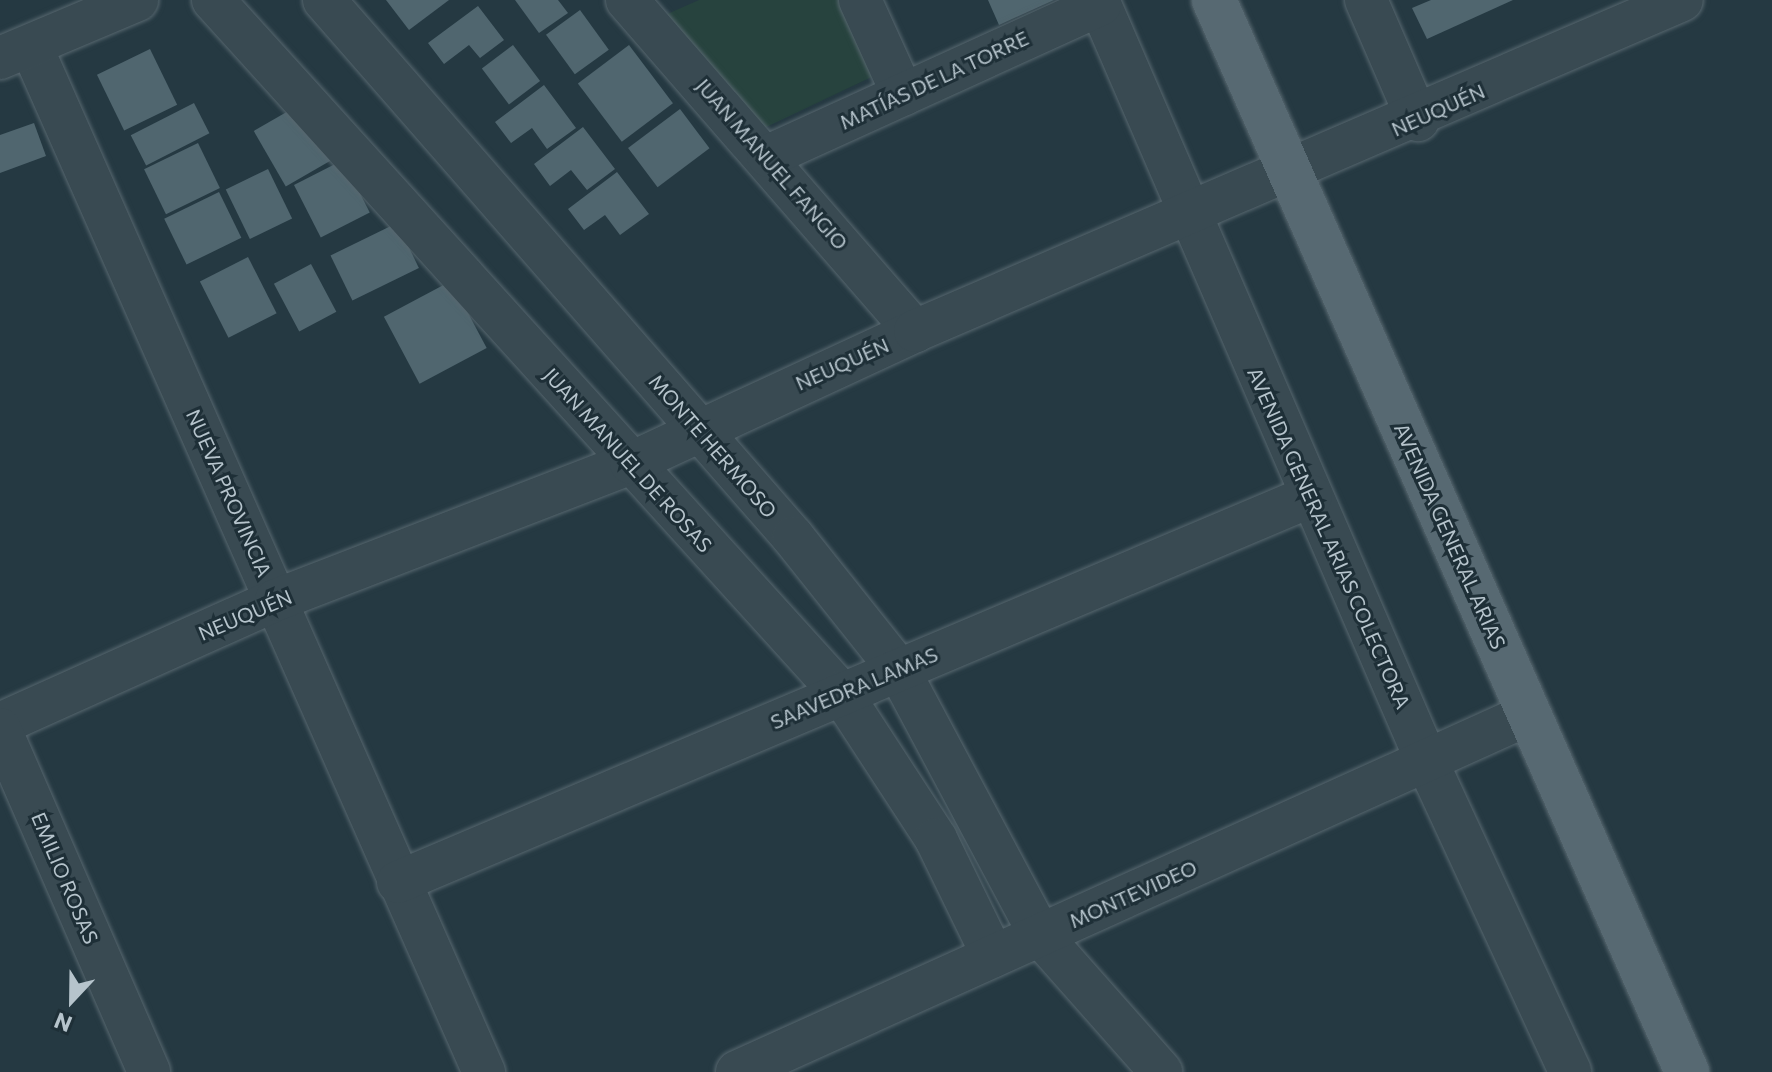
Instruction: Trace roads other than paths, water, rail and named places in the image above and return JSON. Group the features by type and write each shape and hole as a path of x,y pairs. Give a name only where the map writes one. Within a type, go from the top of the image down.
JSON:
{"main road":[{"name":"AVENIDA GENERAL ARIAS","path":"1214,0 1687,1072"}],"street":[{"path":"16,52 137,0"},
{"name":"JUAN MANUEL DE ROSAS","path":"213,0 841,693 936,839 993,956"},
{"name":"MONTE HERMOSO","path":"324,0 698,430 898,669 1040,935"},
{"path":"860,0 903,95"},
{"path":"1366,0 1418,120"},
{"name":"NEUQUÉN","path":"0,726 276,600 631,463 915,331 1187,213 1418,120 1618,13 1682,0"},
{"name":"MATÍAS DE LA TORRE","path":"768,156 1099,2"},
{"name":"AVENIDA GENERAL ARIAS COLECTORA","path":"1099,2 1187,213 1428,764 1570,1072"},
{"name":"JUAN MANUEL FANGIO","path":"643,4 915,331"},
{"name":"NUEVA PROVINCIA","path":"16,52 276,600 484,1072"},
{"name":"SAAVEDRA LAMAS","path":"398,882 1311,496"},
{"name":"MONTEVIDEO","path":"737,1072 794,1060 993,956 1428,764 1529,714"},
{"name":"EMILIO ROSAS","path":"0,726 149,1072"},
{"path":"1040,935 1161,1072"}]}
